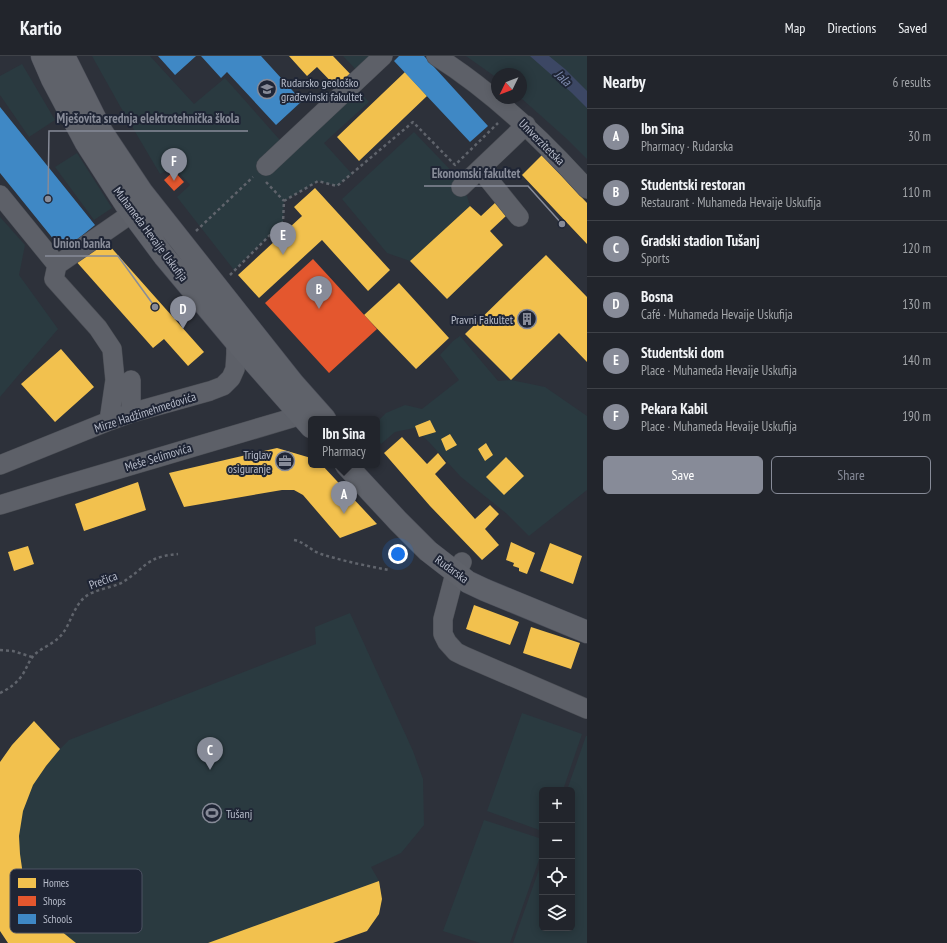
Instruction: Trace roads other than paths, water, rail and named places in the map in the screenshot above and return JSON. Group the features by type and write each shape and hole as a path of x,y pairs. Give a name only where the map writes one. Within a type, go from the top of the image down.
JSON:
{"main road":[{"name":"Muhameda Hevaije Uskufija","path":"42,56 52,79 86,143 126,205 164,256 236,342 312,416"},
{"name":"Muhameda Hevaije Uskufija","path":"64,56 102,132 142,192 293,383 312,416"},
{"name":"Rudarska","path":"349,468 428,551 459,568 475,572 587,621"},
{"name":"Rudarska","path":"369,468 459,568 468,582 587,632"}],"street":[{"path":"262,170 383,56"},
{"name":"Univerzitetska","path":"436,56 458,69 526,125 563,162 587,189"},
{"path":"461,187 526,125"},
{"path":"480,169 519,217"},
{"path":"0,195 57,265"},
{"path":"109,421 115,380 112,349 98,328 54,279 57,265 125,218"},
{"name":"Mirze Hadžimehmedovića","path":"2,462 131,413 223,386 231,378 235,369 236,342"},
{"path":"131,380 131,413"},
{"name":"Meše Selimovića","path":"0,505 292,418 308,416"},
{"path":"459,568 452,587 443,624 445,638 453,649 464,656 587,709"}],"water":[{"name":"Jala","path":"530,56 549,56 565,69 587,91 587,108 572,93"}],"place":[{"name":"Rudarsko geološko građevinski fakultet","path":"267,89"},
{"name":"Pekara Kabil","path":"174,181"},
{"name":"Mješovita srednja elektrotehnička škola","path":"48,199"},
{"name":"Ekonomski fakultet","path":"562,224"},
{"name":"Studentski dom","path":"283,255"},
{"name":"Union banka","path":"155,307"},
{"name":"Studentski restoran","path":"319,309"},
{"name":"Pravni Fakultet","path":"527,319"},
{"name":"Bosna","path":"183,329"},
{"name":"Triglav osiguranje","path":"285,461"},
{"name":"Ibn Sina","path":"344,514"},
{"name":"Gradski stadion Tušanj","path":"210,770"},
{"name":"Tušanj","path":"212,813"}]}
